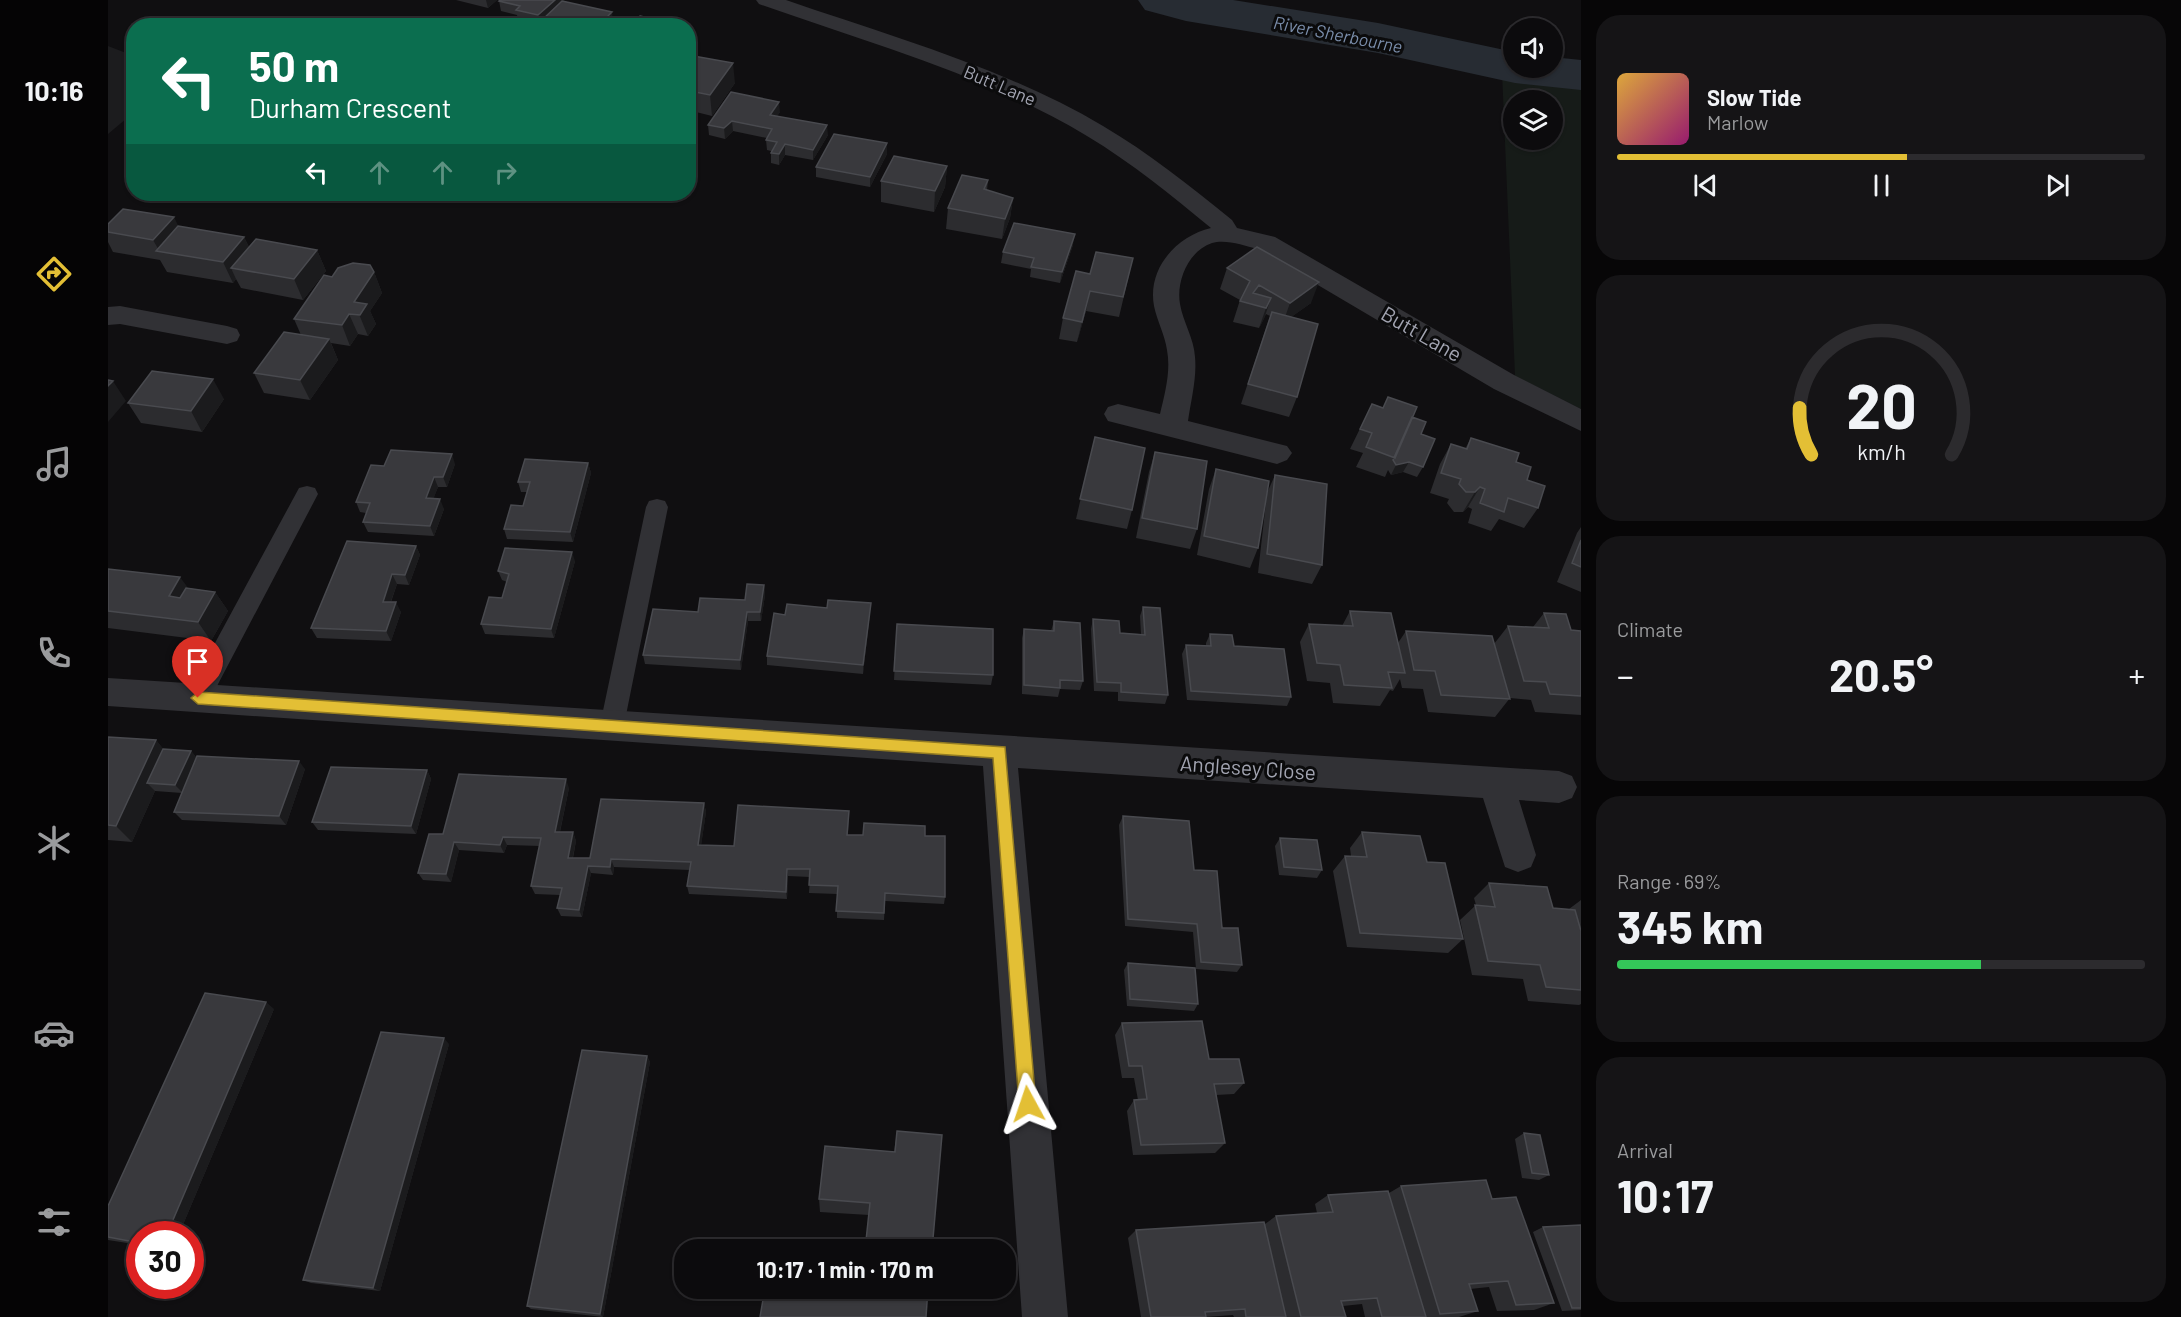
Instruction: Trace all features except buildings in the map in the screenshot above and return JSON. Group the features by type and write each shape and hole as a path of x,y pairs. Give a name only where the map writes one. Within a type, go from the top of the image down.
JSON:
{"street":[{"name":"Butt Lane","path":"766,0 986,77 1033,98 1094,130 1146,163 1223,225 1229,235 1266,243 1504,382 1581,421"},
{"path":"1172,428 1181,371 1181,350 1166,297 1167,279 1184,248 1193,241 1229,235"},
{"path":"108,316 120,315 227,335"},
{"path":"1118,414 1277,453"},
{"name":"Anglesey Close","path":"108,692 1559,787"},
{"path":"999,752 1045,1317"},
{"path":"1496,783 1518,855"}],"lane":[{"path":"198,698 307,494"},
{"path":"612,725 657,507"}],"shaded area":[{"path":"108,46 126,53 126,119 108,134"},
{"path":"1502,72 1503,78 1549,78 1581,82 1581,409 1515,376 1505,150 1563,150 1563,90 1503,90 1503,95"}],"waterway":[{"name":"River Sherbourne","path":"1162,0 1186,7 1378,38 1503,65"},
{"name":"River Sherbourne","path":"1563,73 1581,75"}],"route":[{"path":"198,698 999,752 1028,1104"}]}
